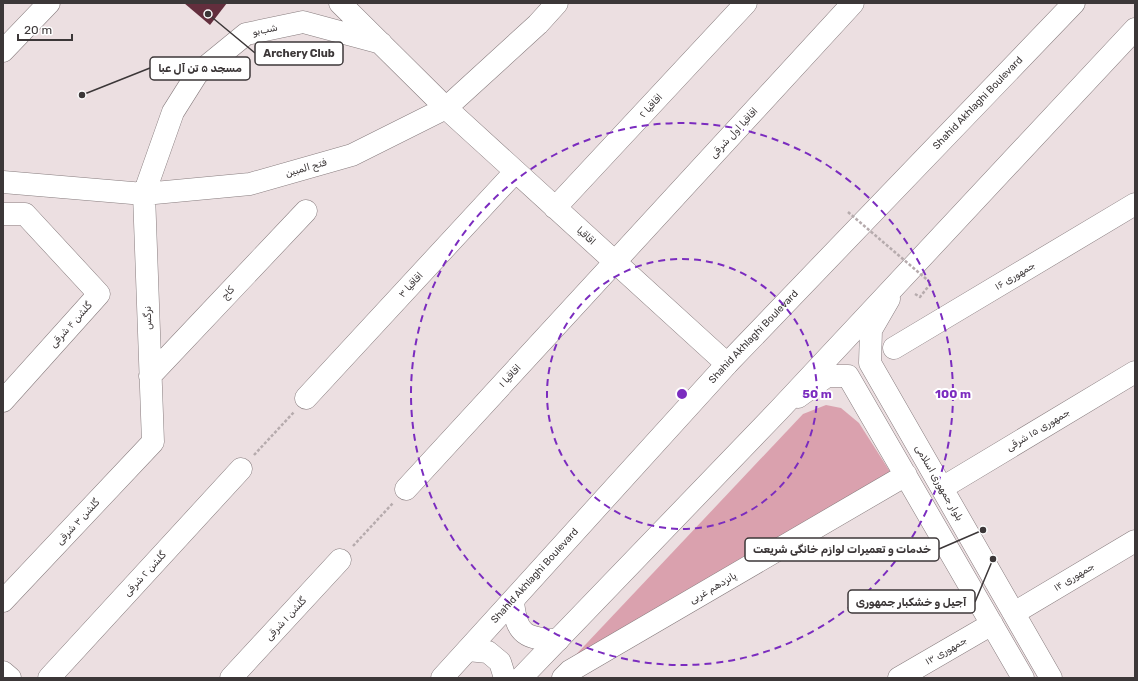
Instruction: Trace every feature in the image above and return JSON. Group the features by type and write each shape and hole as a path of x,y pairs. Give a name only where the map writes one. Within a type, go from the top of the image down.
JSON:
{"street":[{"path":"3,51 49,3"},
{"name":"اقاقیا","path":"340,3 446,108 727,364"},
{"name":"فتح المبین","path":"3,182 144,194 250,184 345,157 446,108 538,24 557,3"},
{"name":"اقاقیا ۲","path":"555,208 746,3"},
{"name":"اقاقیا اول شرقی","path":"615,263 853,3"},
{"name":"Shahid Akhlaghi Boulevard","path":"442,678 727,364 1074,3"},
{"name":"شب‌بو","path":"144,194 173,112 197,74 246,34 303,22 381,43"},
{"path":"521,678 779,410 1135,29"},
{"name":"اقاقیا ۳","path":"306,398 515,172"},
{"name":"نرگس","path":"144,194 153,442"},
{"name":"جمهوری ۱۶","path":"894,348 1135,204"},
{"name":"کاج","path":"150,376 306,211"},
{"name":"گلشن ۴ شرقی","path":"3,214 26,214 99,294 3,401"},
{"name":"اقاقیا ۱","path":"406,489 615,263"},
{"path":"898,283 871,330 870,363 865,360 854,362 850,366 848,376 1023,678"},
{"name":"بلوار جمهوری اسلامی","path":"870,363 1052,678"},
{"name":"جمهوری ۱۵ شرقی","path":"942,488 1135,372"},
{"path":"779,410 827,376 848,376"},
{"name":"گلشن ۳ شرقی","path":"3,601 153,442"},
{"name":"گلشن ۲ شرقی","path":"49,678 241,469"},
{"name":"پانزدهم غربی","path":"563,678 570,671 906,475"},
{"name":"جمهوری ۱۴","path":"1014,613 1135,541"},
{"name":"گلشن ۱ شرقی","path":"231,678 340,560"},
{"path":"513,601 514,617 521,631 537,639 558,640"},
{"name":"جمهوری ۱۳","path":"899,678 992,624"},
{"path":"468,650 488,652 500,662 506,678"},
{"path":"3,672 10,678"}],"path":[{"path":"848,212 931,283 920,297"},
{"path":"241,469 306,398"},
{"path":"340,560 406,489"}],"shaded area":[{"path":"826,405 841,408 859,423 896,481 569,662 803,414"}],"building":[{"path":"184,3 227,3 210,25"}],"place":[{"name":"Archery Club","path":"208,14"},
{"name":"مسجد ۵ تن آل عبا","path":"82,95"},
{"name":"خدمات و تعمیرات لوازم خانگی شریعت","path":"983,530"},
{"name":"آجیل و خشکبار جمهوری","path":"993,559"}]}
